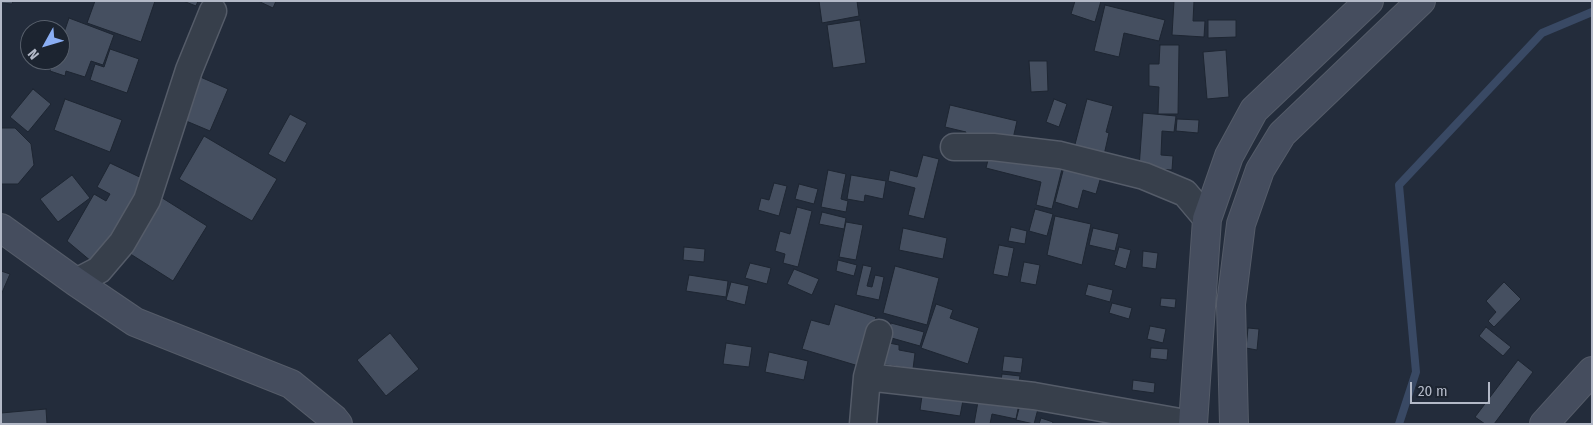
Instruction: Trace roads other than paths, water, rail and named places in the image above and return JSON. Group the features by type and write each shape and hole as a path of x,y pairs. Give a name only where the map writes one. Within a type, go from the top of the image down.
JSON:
{"main road":[{"path":"1192,424 1207,219 1229,156 1254,110 1369,1"},
{"path":"1234,424 1231,304 1241,224 1260,170 1282,134 1421,1"},
{"path":"3,235 135,322 291,384 338,424"},
{"path":"1544,424 1592,372"}],"street":[{"path":"76,282 99,270 122,243 147,200 189,70 213,11"},
{"path":"954,147 993,147 1060,155 1144,176 1185,193 1207,219"},
{"path":"863,424 867,377 878,333"},
{"path":"867,377 1034,396 1192,424"}],"waterway":[{"path":"1399,424 1416,372 1399,185 1542,33 1592,12"}]}
